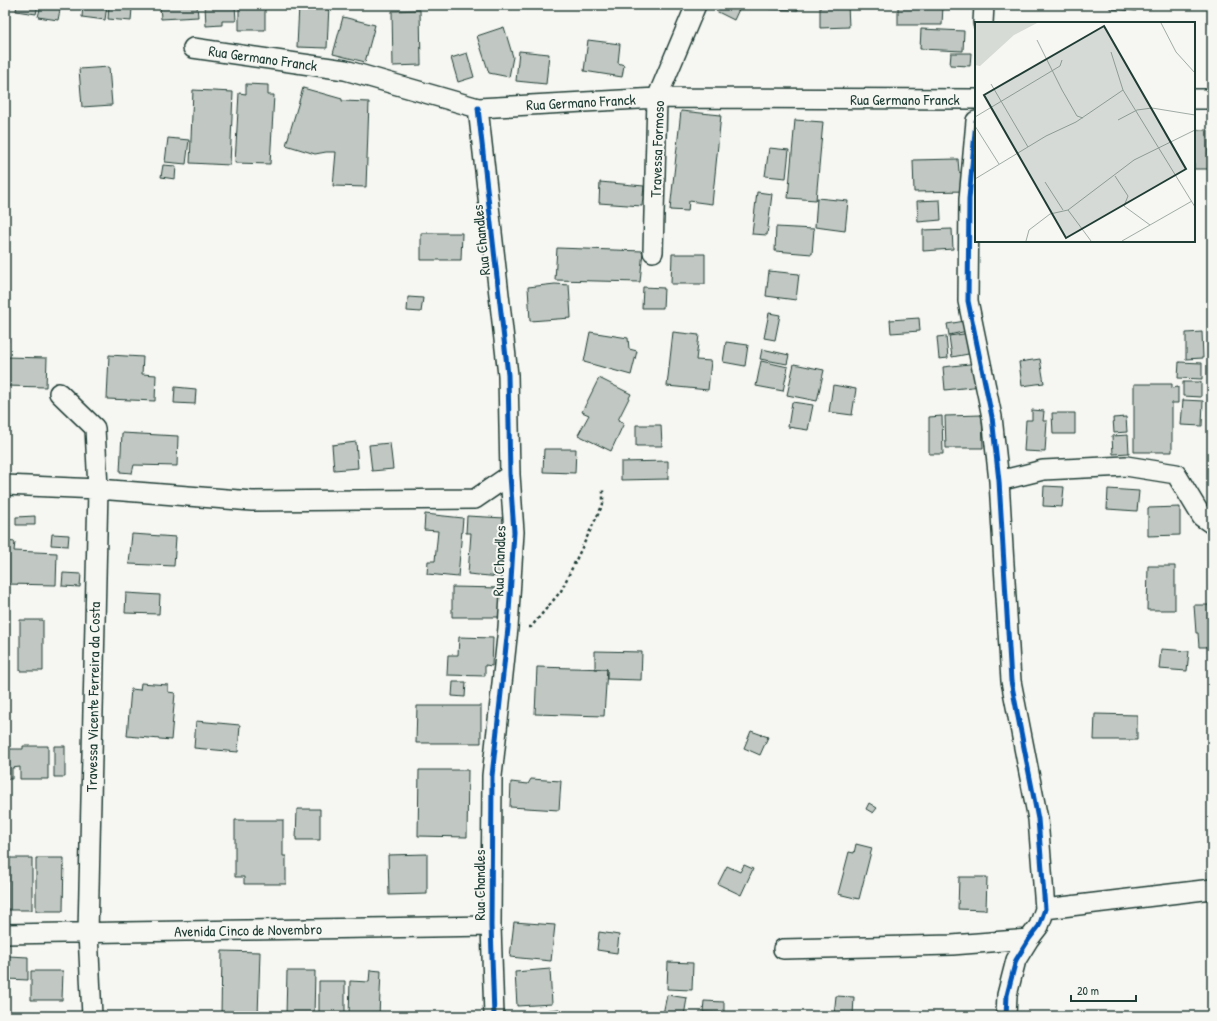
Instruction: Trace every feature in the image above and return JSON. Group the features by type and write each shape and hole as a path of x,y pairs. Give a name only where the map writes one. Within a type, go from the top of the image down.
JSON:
{"street":[{"name":"Travessa Formoso","path":"653,252 657,98 696,5"},
{"path":"983,22 984,5"},
{"name":"Rua Germano Franck","path":"193,48 345,70 478,108 657,98 975,99"},
{"path":"1195,99 1212,99"},
{"name":"Rua Chandles","path":"478,108 508,375 510,474 514,532 508,628 492,776 491,926 494,1016"},
{"path":"975,132 969,199 968,301 992,417 999,481 1011,681 1038,819 1045,908 1039,926 1016,960 1007,995 1006,1016"},
{"name":"Travessa Vicente Ferreira da Costa","path":"59,393 94,428 98,489 88,933 92,1016"},
{"path":"999,481 1043,470 1126,466 1176,474 1202,517 1212,524"},
{"path":"5,485 98,489 252,501 475,499 510,474"},
{"path":"1045,908 1212,889"},
{"name":"Avenida Cinco de Novembro","path":"5,934 491,926"},
{"path":"783,949 952,945 1029,939"}],"path":[{"path":"508,628 531,627 561,591 603,504 603,489"}],"building":[{"path":"17,5 38,5 36,14 16,11"},
{"path":"41,5 61,5 58,20 38,17"},
{"path":"83,5 107,5 105,20 82,17"},
{"path":"109,5 139,5 139,8 132,8 131,21 108,19"},
{"path":"160,5 197,5 198,17 161,19"},
{"path":"205,5 235,5 236,21 222,21 222,25 206,26"},
{"path":"239,5 265,5 265,30 239,30"},
{"path":"299,5 329,5 327,48 297,47"},
{"path":"719,5 741,5 734,20 716,11"},
{"path":"769,5 798,5 798,10 769,9"},
{"path":"820,5 848,5 849,27 820,28"},
{"path":"898,5 943,5 942,25 898,25"},
{"path":"1110,5 1137,5 1136,11 1110,9"},
{"path":"420,10 421,65 393,66 392,11"},
{"path":"343,17 375,25 365,62 333,54"},
{"path":"504,27 513,57 509,77 489,73 477,36"},
{"path":"921,29 964,31 963,51 920,49"},
{"path":"588,40 620,44 618,63 624,65 622,77 584,71"},
{"path":"519,51 549,54 546,84 516,81"},
{"path":"467,53 474,77 458,82 451,58"},
{"path":"951,53 971,53 970,66 950,65"},
{"path":"109,67 112,105 82,107 79,69"},
{"path":"246,84 268,85 268,95 274,95 270,164 235,163 239,93 246,94"},
{"path":"303,88 342,99 342,101 369,102 366,187 333,186 336,152 315,154 286,145"},
{"path":"193,90 233,92 230,165 190,163"},
{"path":"681,111 721,115 712,204 689,201 688,211 670,210"},
{"path":"795,120 823,122 816,200 788,198"},
{"path":"1195,130 1208,130 1208,155 1212,156 1212,169 1195,169"},
{"path":"168,138 189,140 186,164 165,162"},
{"path":"769,148 789,150 786,178 765,176"},
{"path":"958,159 959,172 966,175 967,191 914,192 913,160"},
{"path":"163,165 176,166 175,179 161,177"},
{"path":"600,182 644,186 642,206 599,203"},
{"path":"757,192 772,194 767,235 752,234"},
{"path":"817,198 848,201 845,231 815,227"},
{"path":"940,200 941,220 918,222 917,201"},
{"path":"776,227 814,229 812,254 775,251"},
{"path":"952,229 953,249 923,251 923,230"},
{"path":"421,233 462,233 461,260 421,260"},
{"path":"557,248 643,251 640,282 555,280"},
{"path":"672,254 705,254 705,284 671,284"},
{"path":"769,271 799,274 796,300 766,296"},
{"path":"555,284 569,285 571,318 530,321 528,287"},
{"path":"643,287 664,288 663,308 642,308"},
{"path":"408,297 423,298 421,312 407,311"},
{"path":"769,313 780,315 775,340 764,338"},
{"path":"919,318 920,331 891,333 890,320"},
{"path":"965,321 967,331 949,335 947,324"},
{"path":"5,325 8,325 8,342 5,342"},
{"path":"590,332 628,338 629,349 637,351 631,375 584,362"},
{"path":"673,332 699,335 696,360 711,361 708,390 667,386"},
{"path":"1202,332 1203,358 1186,359 1186,333"},
{"path":"971,333 974,353 952,357 949,336"},
{"path":"946,336 948,358 939,359 937,337"},
{"path":"726,342 748,345 745,366 723,362"},
{"path":"762,349 789,355 787,364 760,359"},
{"path":"109,355 143,357 142,374 156,375 155,401 107,399"},
{"path":"5,357 47,358 46,387 5,386"},
{"path":"1040,359 1044,383 1022,386 1019,362"},
{"path":"761,361 788,367 783,391 756,386"},
{"path":"1179,362 1202,363 1202,379 1178,378"},
{"path":"978,363 981,386 945,390 943,367"},
{"path":"794,364 824,370 817,401 787,395"},
{"path":"599,378 631,394 618,420 624,423 611,451 578,435 589,415 582,412"},
{"path":"1183,382 1201,382 1201,397 1183,396"},
{"path":"1134,384 1172,384 1172,388 1178,387 1178,403 1172,403 1172,452 1134,452"},
{"path":"833,385 856,389 852,415 829,412"},
{"path":"175,387 196,389 195,404 174,403"},
{"path":"1183,400 1203,401 1202,426 1181,425"},
{"path":"792,402 813,405 808,430 788,427"},
{"path":"1032,410 1044,411 1043,421 1047,421 1045,452 1024,451 1026,420 1032,420"},
{"path":"1052,413 1075,413 1075,434 1053,434"},
{"path":"982,415 983,448 946,448 945,416"},
{"path":"942,416 943,454 929,454 929,417"},
{"path":"1126,417 1127,432 1114,433 1113,418"},
{"path":"636,425 661,425 662,446 636,446"},
{"path":"122,433 178,436 177,466 134,465 132,473 120,472"},
{"path":"1128,435 1129,453 1113,454 1112,436"},
{"path":"356,442 358,468 334,470 332,445"},
{"path":"390,443 393,469 372,471 369,445"},
{"path":"544,449 576,449 575,473 543,472"},
{"path":"668,461 668,479 621,480 621,462"},
{"path":"1044,486 1064,487 1062,507 1043,506"},
{"path":"1108,489 1139,491 1137,511 1107,509"},
{"path":"1180,507 1180,535 1148,536 1148,508"},
{"path":"425,514 463,518 458,577 427,574 428,561 435,561 438,531 424,530"},
{"path":"35,516 35,525 16,525 16,517"},
{"path":"467,516 505,518 500,577 468,574 471,533 466,533"},
{"path":"52,534 69,535 68,546 51,545"},
{"path":"132,534 176,537 174,566 129,564"},
{"path":"5,541 15,542 14,551 57,553 56,585 5,584"},
{"path":"1148,566 1175,566 1175,610 1147,610"},
{"path":"63,573 81,574 80,587 62,586"},
{"path":"452,587 502,588 501,617 452,617"},
{"path":"126,593 160,595 159,614 125,613"},
{"path":"1194,605 1212,605 1212,647 1199,647 1198,633 1196,633"},
{"path":"20,620 43,620 43,671 20,671"},
{"path":"459,637 493,638 492,666 485,665 485,676 447,675 448,655 458,655"},
{"path":"1161,649 1189,651 1187,671 1159,669"},
{"path":"595,651 642,652 641,680 607,679 607,669 595,669"},
{"path":"537,667 607,669 604,716 535,714"},
{"path":"453,682 466,682 465,697 452,696"},
{"path":"141,683 168,685 168,692 175,693 171,740 127,736 131,689 140,690"},
{"path":"417,706 481,706 481,743 416,743"},
{"path":"1095,714 1137,715 1137,740 1094,740"},
{"path":"196,721 240,725 238,752 194,748"},
{"path":"751,731 768,737 760,755 744,748"},
{"path":"23,746 48,746 48,779 20,779 20,767 12,768 12,779 5,779 5,749 23,749"},
{"path":"54,746 65,746 65,777 54,777"},
{"path":"419,770 468,770 467,837 418,836"},
{"path":"531,779 561,781 559,810 510,807 511,782 528,784"},
{"path":"869,803 877,808 873,813 866,809"},
{"path":"297,809 320,809 320,840 296,840"},
{"path":"235,820 283,820 283,856 286,856 286,884 244,884 244,877 235,877"},
{"path":"856,844 872,848 859,899 838,894 849,852 854,853"},
{"path":"427,854 427,894 389,895 388,855"},
{"path":"8,858 32,858 32,910 8,910"},
{"path":"36,858 64,858 63,911 36,911"},
{"path":"744,865 753,869 741,895 718,884 727,866 740,872"},
{"path":"959,877 987,877 986,910 958,909"},
{"path":"514,922 555,925 551,961 510,957"},
{"path":"599,932 619,935 617,953 597,950"},
{"path":"222,951 260,952 258,1016 221,1016"},
{"path":"8,956 28,957 28,980 7,979"},
{"path":"668,962 693,963 692,990 667,989"},
{"path":"550,969 552,1004 517,1006 515,972"},
{"path":"370,970 381,971 379,1016 349,1016 350,981 369,982"},
{"path":"31,971 63,971 62,1000 31,1000"},
{"path":"287,971 315,971 314,1016 286,1016"},
{"path":"319,981 345,981 345,1016 319,1016"},
{"path":"667,995 687,998 684,1016 663,1014"},
{"path":"836,996 854,997 853,1016 834,1016"},
{"path":"704,1001 724,1002 724,1013 703,1012"},
{"path":"559,1009 560,1016 510,1016 510,1015"}],"cycle path":[{"path":"478,108 508,375 510,475 514,532 508,628 492,776 491,926 494,1016"},
{"path":"975,132 969,199 968,301 992,417 999,481 1011,681 1038,819 1045,909 1039,926 1016,960 1007,995 1006,1016"}]}
